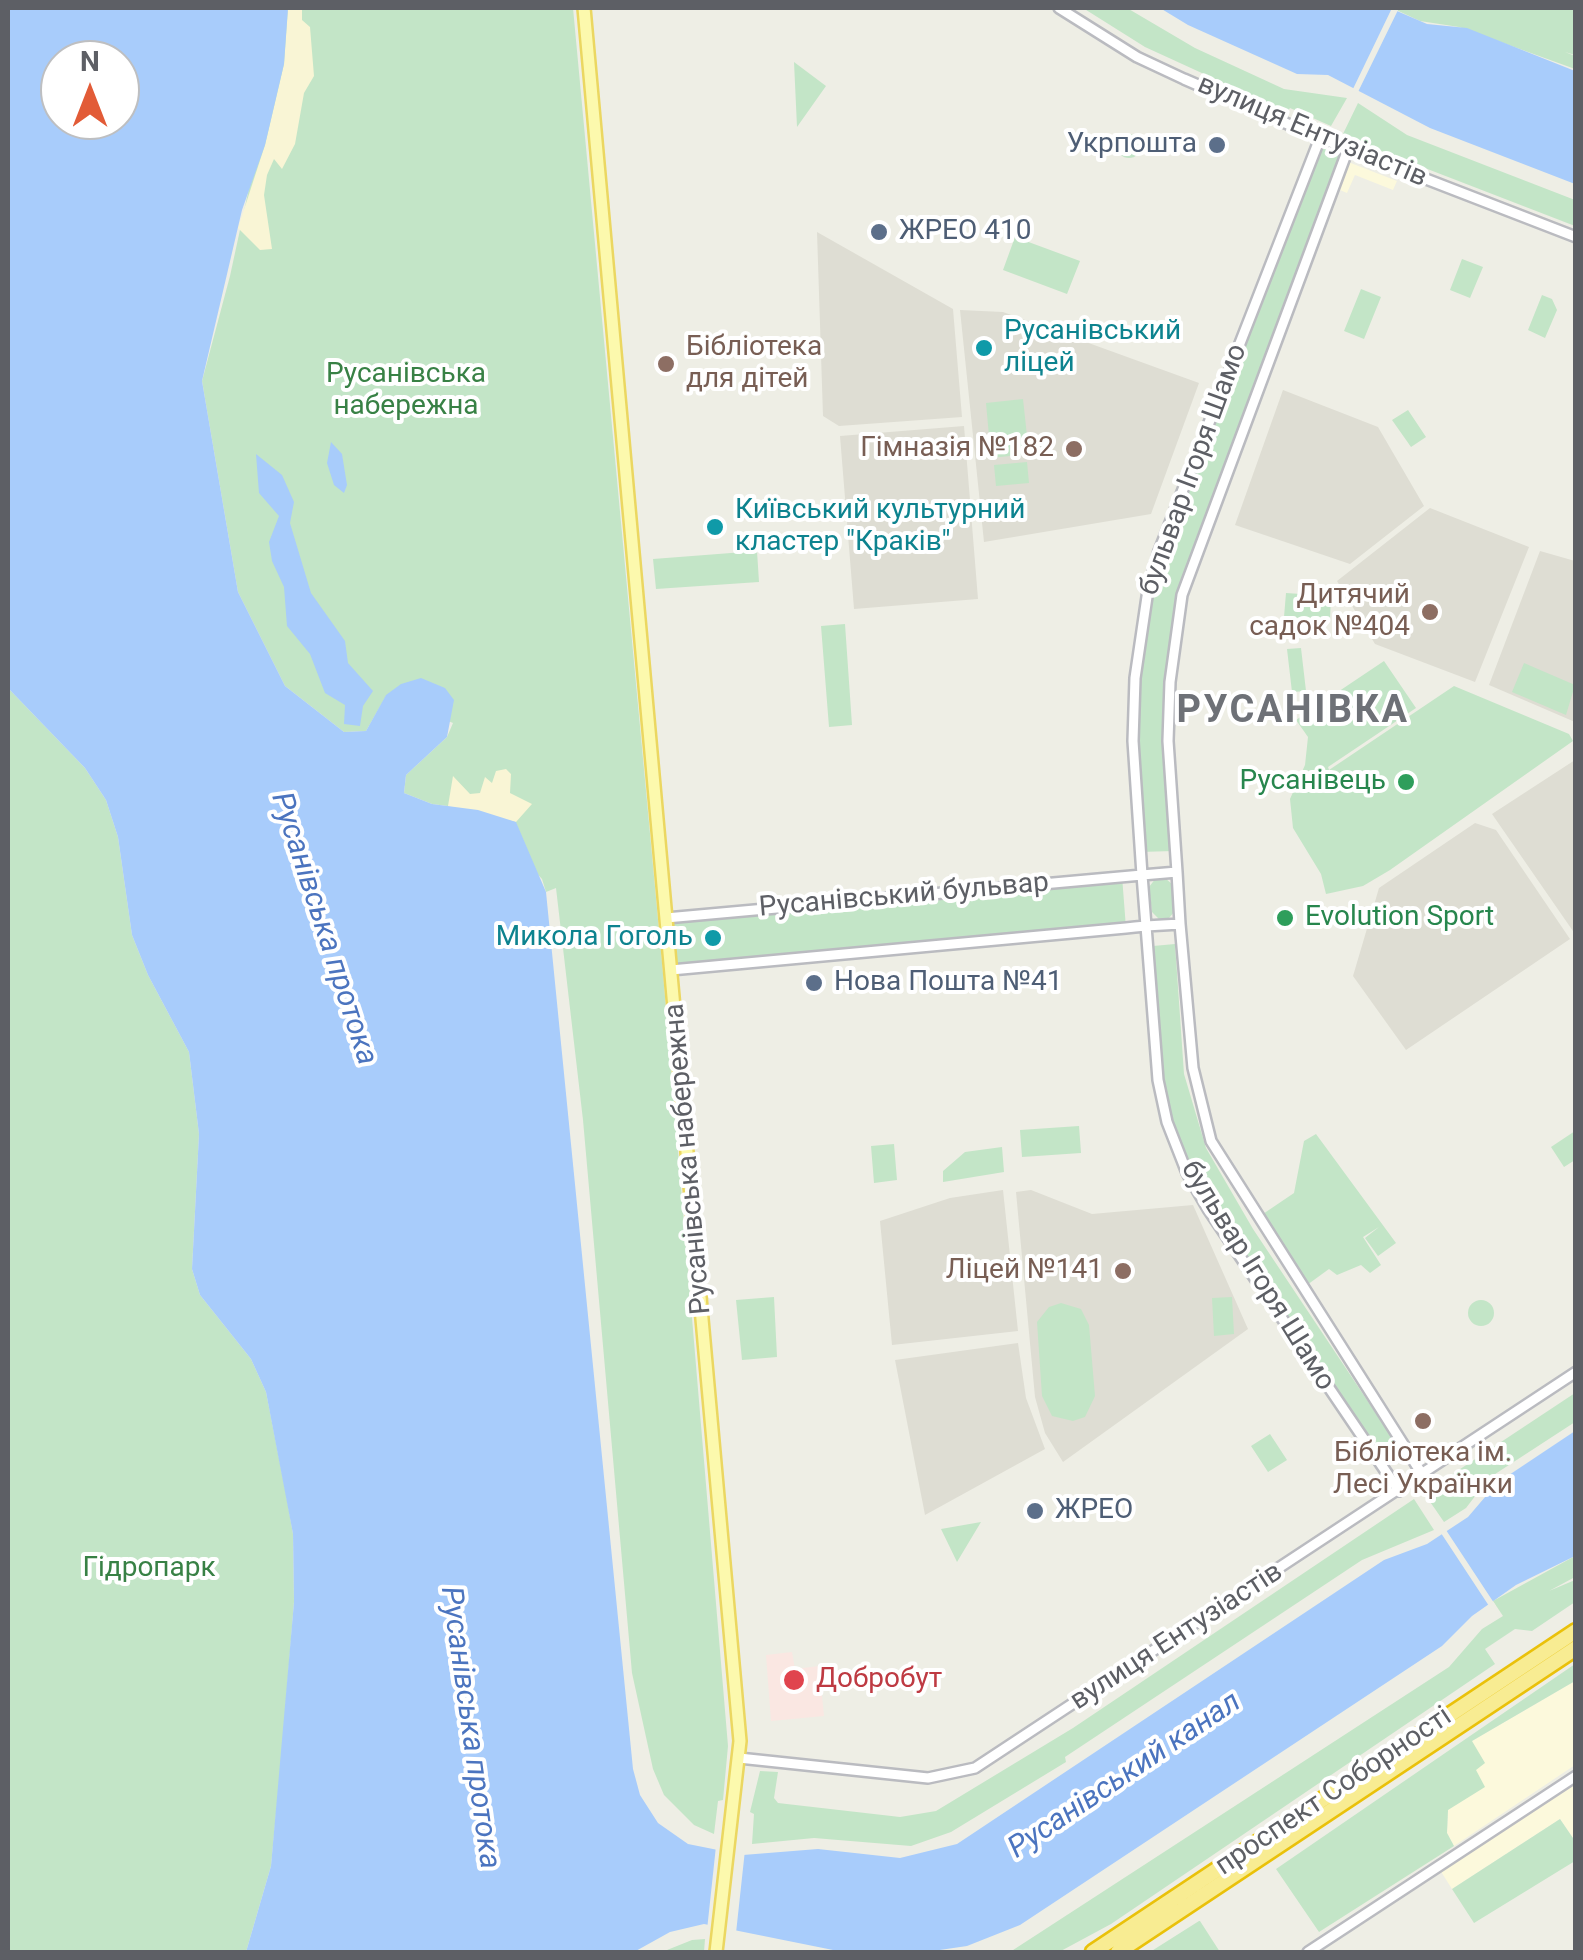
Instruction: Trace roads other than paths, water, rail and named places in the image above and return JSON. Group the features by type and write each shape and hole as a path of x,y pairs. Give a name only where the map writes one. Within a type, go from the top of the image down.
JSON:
{"highway":[{"name":"проспект Соборності","path":"1092,1952 1576,1631"},
{"name":"проспект Соборності","path":"1118,1952 1576,1648"}],"main road":[{"name":"Русанівська набережна","path":"584,8 730,1608 739,1758 716,1952"}],"street":[{"name":"вулиця Ентузіастів","path":"1058,8 1137,56 1320,138 1576,237"},
{"name":"бульвар Ігоря Шамо","path":"1320,138 1159,551 1148,590 1137,662 1133,741 1158,1080 1167,1122 1187,1173 1398,1490"},
{"name":"бульвар Ігоря Шамо","path":"1348,149 1182,594 1170,682 1168,741 1192,1068 1211,1141 1422,1474"},
{"name":"Русанівський бульвар","path":"666,918 1176,872"},
{"name":"Русанівський бульвар","path":"672,970 1180,924"},
{"name":"вулиця Ентузіастів","path":"739,1758 928,1778 975,1768 1576,1372"},
{"path":"1308,1952 1576,1776"}],"water":[{"path":"8,8 288,8 284,64 265,145 242,210 202,381 238,592 285,686 344,732 366,731 386,695 401,684 421,678 445,688 454,700 447,737 406,775 404,793 432,804 478,810 516,822 546,892 633,1769 640,1795 658,1823 688,1844 743,1855 818,1849 900,1858 957,1844 1384,1560 1427,1544 1468,1517 1497,1483 1575,1431 1575,1556 1516,1585 1472,1616 1442,1646 1020,1925 967,1946 926,1952 843,1952 704,1924 670,1932 634,1952 246,1952 271,1866 294,1602 293,1534 266,1392 251,1359 200,1295 192,1269 199,1134 189,1052 148,975 132,935 118,837 106,800 85,768 8,688"},
{"path":"1160,8 1390,8 1427,24 1467,28 1575,71 1575,184 1430,128 1328,75 1297,74 1188,25"},
{"path":"331,442 342,454 347,485 344,493 334,485 327,463"},
{"path":"256,454 282,475 294,502 290,523 311,593 345,641 348,663 373,691 363,706 360,726 344,724 345,705 325,693 310,654 287,626 284,587 272,561 269,542 279,516 259,493"}],"place":[{"name":"Укрпошта","path":"1217,145"},
{"name":"ЖРЕО 410","path":"879,232"},
{"name":"Русанівський ліцей","path":"984,348"},
{"name":"Бібліотека для дітей","path":"666,364"},
{"name":"Гімназія №182","path":"1074,449"},
{"name":"Київський культурний кластер \"Краків\"","path":"715,527"},
{"name":"Дитячий садок №404","path":"1430,612"},
{"name":"Русанівець","path":"1406,782"},
{"name":"Evolution Sport","path":"1285,918"},
{"name":"Микола Гоголь","path":"713,938"},
{"name":"Нова Пошта №41","path":"814,983"},
{"name":"Ліцей №141","path":"1123,1271"},
{"name":"Бібліотека ім. Лесі Українки","path":"1423,1421"},
{"name":"ЖРЕО","path":"1035,1511"},
{"name":"Добробут","path":"794,1680"}],"district":[{"name":"РУСАНІВКА","path":"1293,712"}],"water label":[{"name":"Русанівська протока","path":"323,929"},
{"name":"Русанівська протока","path":"469,1728"},
{"name":"Русанівський канал","path":"1125,1776"}],"park label":[{"name":"Гідропарк","path":"149,1569"}]}
